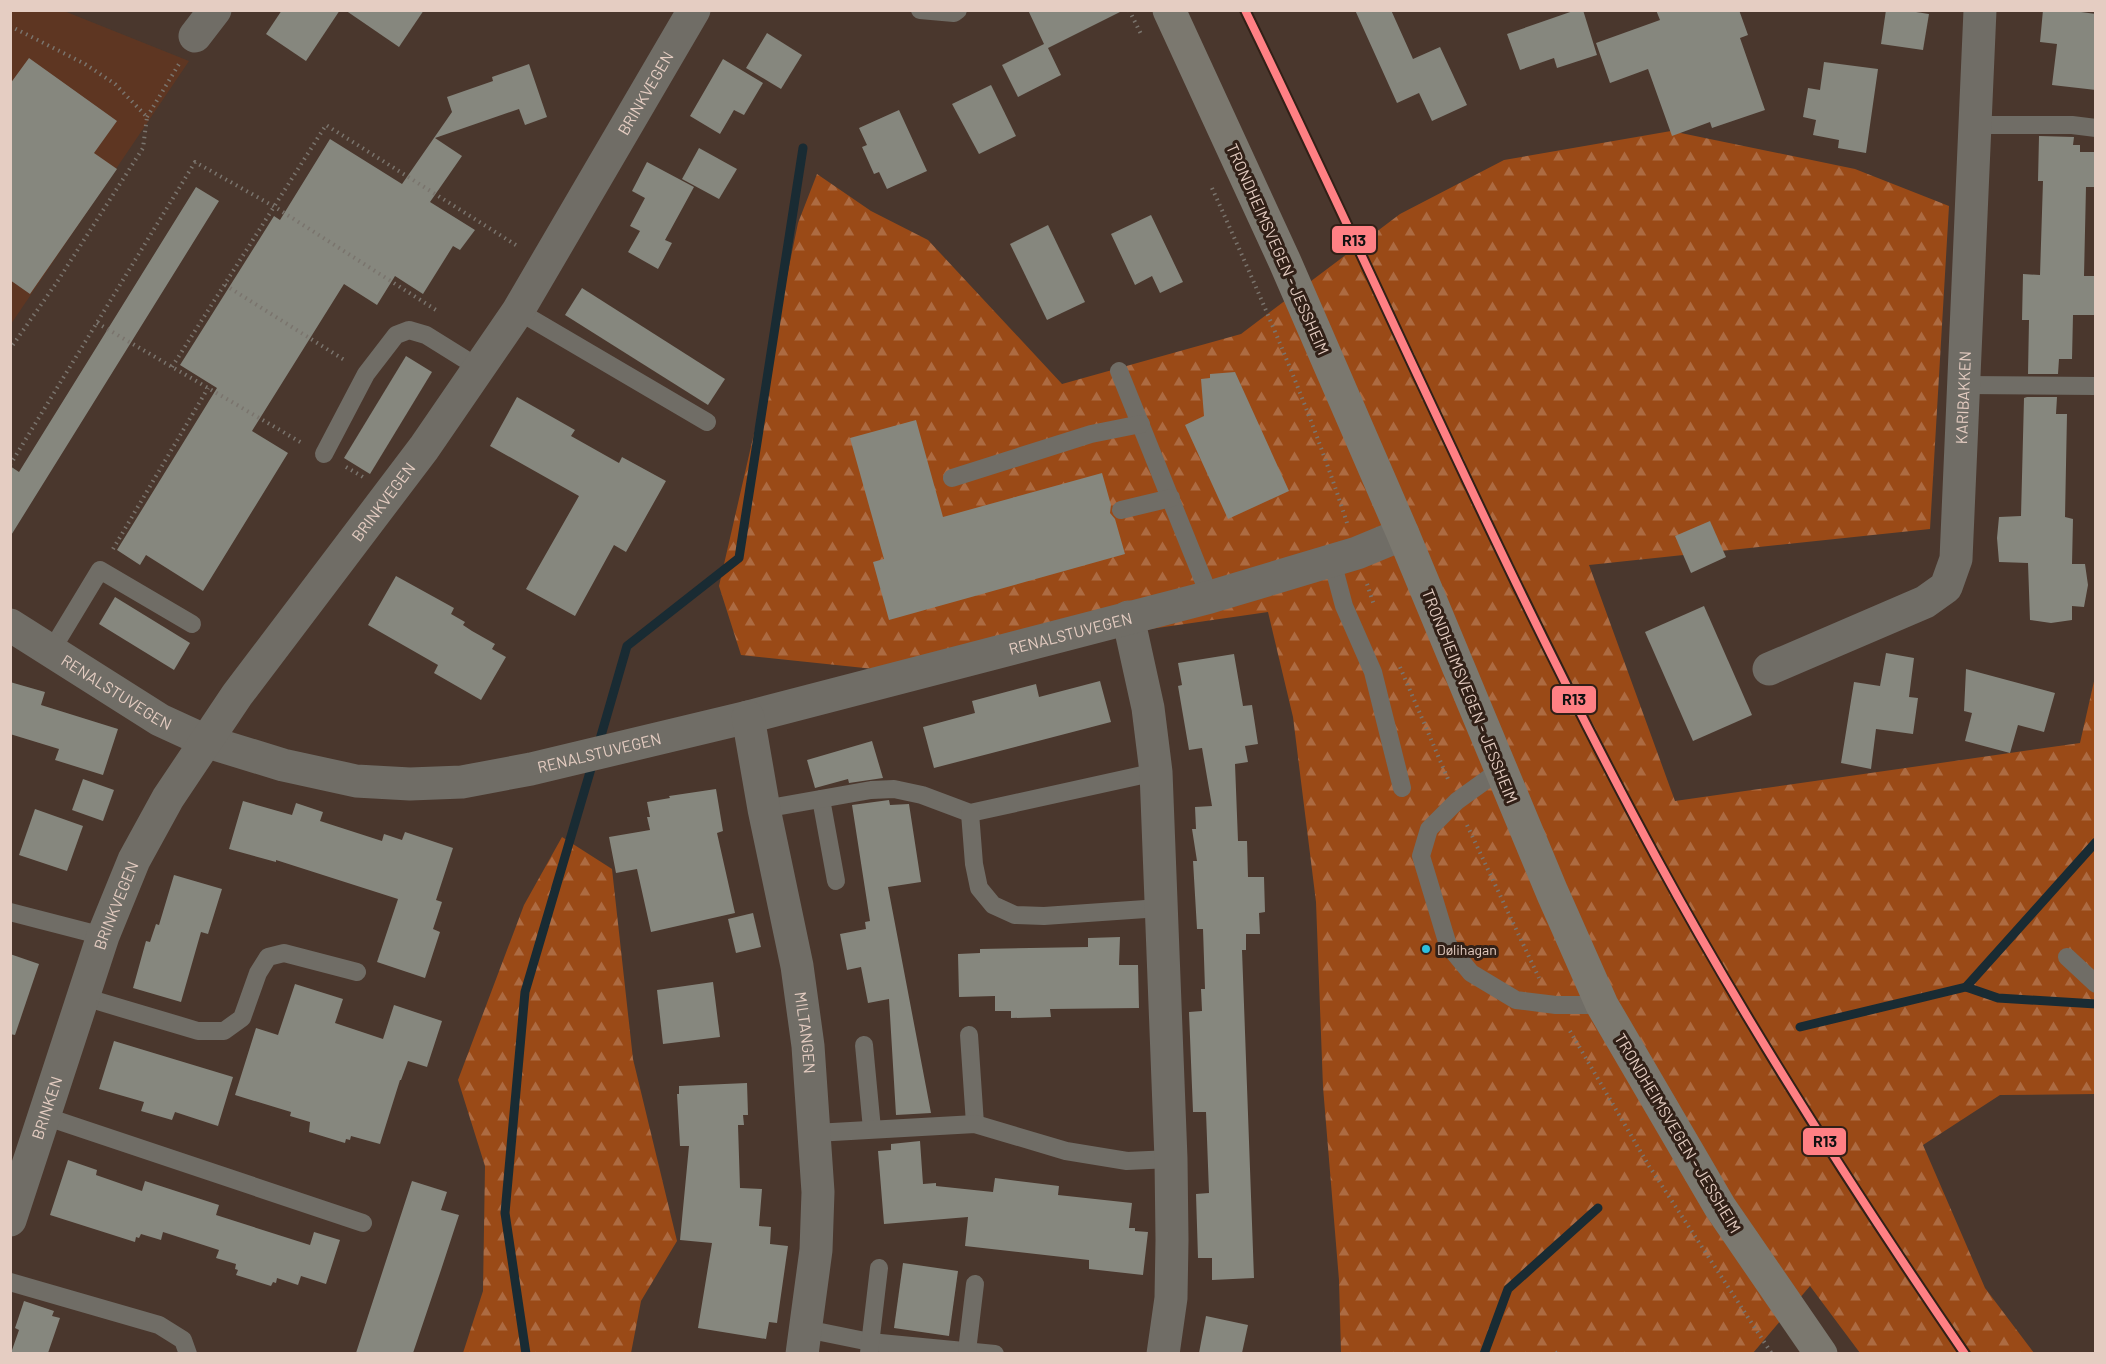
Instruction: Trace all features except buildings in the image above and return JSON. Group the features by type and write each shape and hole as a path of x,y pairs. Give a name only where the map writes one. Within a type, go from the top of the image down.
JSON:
{"main road":[{"name":"TRONDHEIMSVEGEN - JESSHEIM","path":"1169,10 1286,262 1403,534 1551,892 1602,1005 1720,1207 1821,1353"}],"street":[{"path":"195,36 215,10"},
{"name":"BRINKVEGEN","path":"84,997 103,936 134,860 168,798 208,742 237,695 424,447 518,311 694,10"},
{"name":"KARIBAKKEN","path":"1769,669 1925,602 1946,587 1956,559 1980,10"},
{"name":"RENALSTUVEGEN","path":"10,625 160,720 208,742 283,765 356,781 410,784 462,782 531,770 748,717 1210,597 1344,557 1403,534"},
{"path":"1128,617 1148,708 1156,772 1171,1160 1171,1298 1163,1353"},
{"name":"MILTANGEN","path":"748,717 764,809 797,966 815,1133 818,1192 816,1250 804,1341"},
{"name":"BRINKEN","path":"10,1220 21,1150 44,1116 84,997"}],"lane":[{"path":"920,10 954,13 958,10"},
{"path":"1976,125 2072,124 2096,128"},
{"path":"518,311 707,422"},
{"path":"324,454 366,374 396,335 409,330 426,335 479,368"},
{"path":"1119,371 1210,597"},
{"path":"1965,385 2096,386"},
{"path":"952,477 1091,434 1141,424"},
{"path":"1121,510 1171,498"},
{"path":"1344,557 1344,606 1373,672 1402,788"},
{"path":"51,651 100,570 192,624"},
{"path":"1500,770 1457,801 1430,829 1421,856 1448,945 1470,973 1516,1000 1556,1005 1602,1005"},
{"path":"764,809 872,790 894,789 922,795 969,813 1156,772"},
{"path":"821,799 836,881"},
{"path":"969,813 979,888 993,904 1015,915 1044,916 1160,908"},
{"path":"10,912 103,936"},
{"path":"84,997 198,1031 224,1030 242,1018 258,973 268,957 284,953 357,972"},
{"path":"2067,957 2096,984"},
{"path":"969,1035 975,1124"},
{"path":"864,1045 872,1129"},
{"path":"44,1116 363,1223"},
{"path":"815,1133 975,1124 1066,1151 1127,1161 1171,1160"},
{"path":"869,1348 879,1268"},
{"path":"10,1282 159,1325 183,1340 188,1353"},
{"path":"967,1351 975,1284"},
{"path":"804,1341 869,1348 994,1353"}],"path":[{"path":"1129,10 1144,41"},
{"path":"10,26 85,64 115,84 147,117"},
{"path":"10,349 57,282 143,148 147,117 195,36"},
{"path":"172,367 326,125 545,264"},
{"path":"10,465 195,162 275,207 444,315"},
{"path":"1207,178 1273,326 1329,467 1344,557 1378,615"},
{"path":"225,285 366,374"},
{"path":"97,323 295,440 324,454 367,480 387,496"},
{"path":"100,570 208,388"},
{"path":"1397,658 1488,872 1545,991 1556,1005 1649,1166 1772,1353"}],"shaded area":[{"path":"11,11 64,11 189,61 11,324"}],"green space":[{"path":"1671,131 1855,169 1949,206 1930,529 1589,565 1675,801 2080,743 2095,677 2095,1094 2000,1095 1923,1145 1985,1288 2034,1353 1860,1353 1810,1286 1753,1353 1341,1353 1339,1280 1323,1087 1316,902 1293,717 1268,612 1081,639 893,671 741,655 719,586 761,403 798,223 817,174 871,211 928,240 1062,384 1241,334 1400,214 1504,160"},
{"path":"562,837 612,869 633,1059 677,1241 641,1301 631,1353 463,1353 483,1291 485,1166 458,1080 524,905"}],"waterway":[{"path":"598,746 627,646 739,558 803,148"},
{"path":"526,1354 505,1213 525,992 593,762"},
{"path":"1966,987 2096,842"},
{"path":"1800,1027 1966,987 1998,998 2096,1004"},
{"path":"1484,1354 1508,1289 1598,1208"}],"transit line":[{"name":"R13","path":"1245,10 1497,544 1602,755 1657,859 1766,1048 1884,1233 1965,1354"}],"place":[{"name":"Dølihagan","path":"1426,949"}]}
